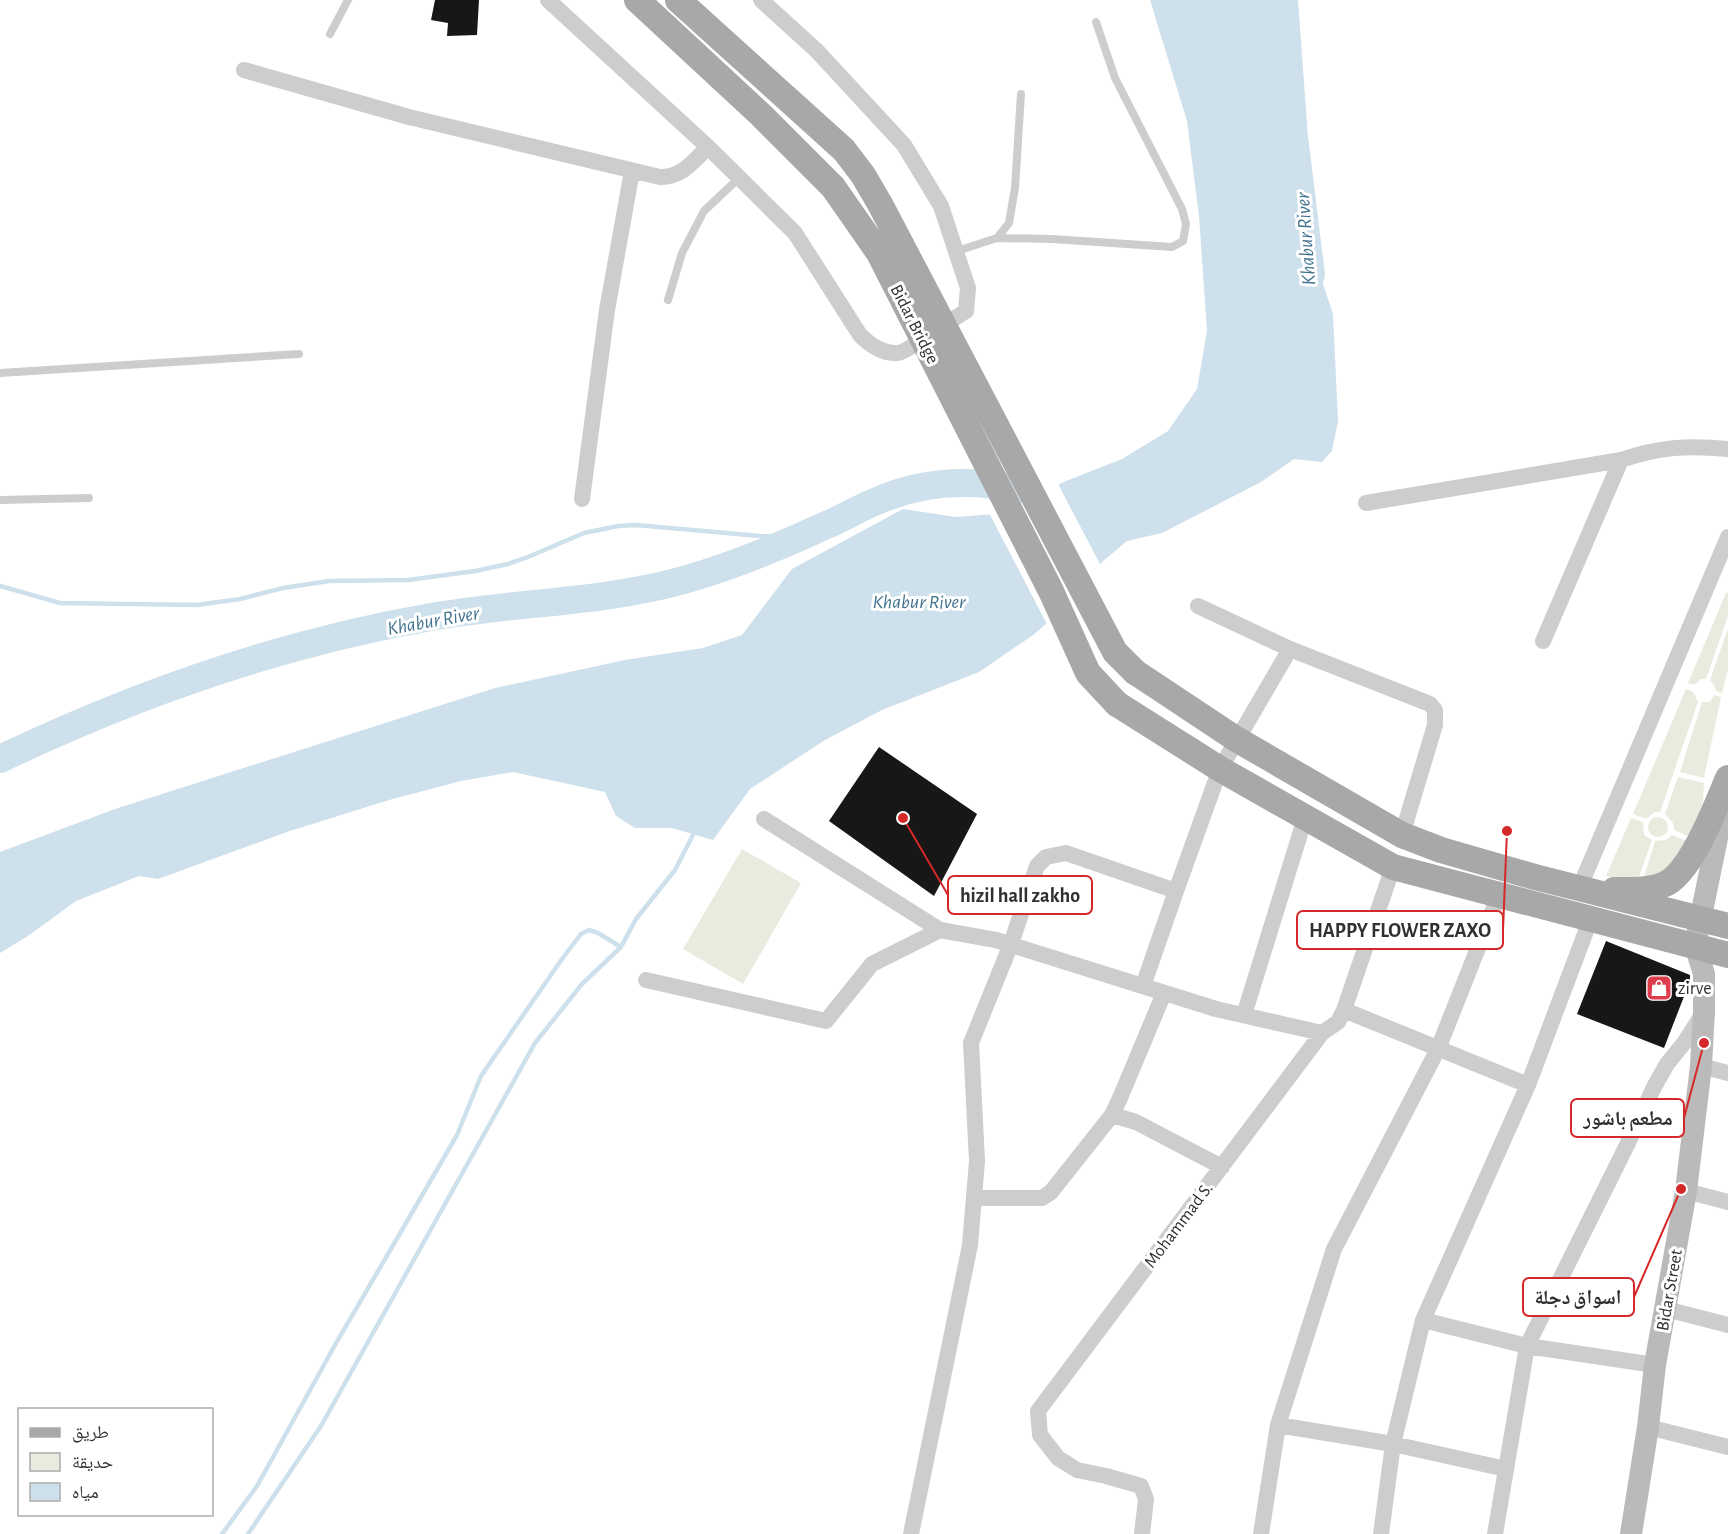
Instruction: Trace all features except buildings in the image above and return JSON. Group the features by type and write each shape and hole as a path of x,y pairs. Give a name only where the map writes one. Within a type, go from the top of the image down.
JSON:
{"main road":[{"name":"Bidar Bridge","path":"637,0 761,115 833,187 879,253 1051,591 1088,672 1117,704 1220,769 1393,867 1695,945 1726,948"},
{"name":"Bidar Bridge","path":"678,0 844,150 863,175 886,214 1116,652 1136,672 1236,739 1402,835 1442,850 1579,889"},
{"path":"1579,889 1624,890 1666,884 1683,869 1696,847 1711,821 1728,778"},
{"path":"1695,945 1728,783"},
{"path":"1579,889 1728,926"},
{"name":"Bidar Street","path":"1631,1534 1655,1365 1686,1191 1701,1066 1704,974 1695,945"},
{"path":"1704,974 1726,948"}],"street":[{"path":"548,0 708,147 795,233 860,335 869,344 884,352 900,354 966,310 968,288 941,206 904,145 818,51 761,0"},
{"path":"244,70 409,117 660,177 676,175 708,147"},
{"path":"582,499 607,310 632,171"},
{"path":"1366,503 1621,460 1661,448 1692,446 1728,449"},
{"path":"1543,641 1621,460"},
{"path":"1579,889 1728,537"},
{"path":"1198,606 1290,649 1430,704 1435,710 1435,725 1402,835"},
{"path":"1143,986 1220,769 1290,649"},
{"path":"1244,1015 1305,818"},
{"path":"764,819 940,930 1011,944 1216,1009 1322,1033"},
{"path":"911,1534 970,1245 977,1161 971,1043 1011,944 1037,866 1046,857 1066,854 1176,891"},
{"name":"Mohammad S.","path":"1142,1534 1146,1499 1141,1486 1077,1470 1058,1458 1040,1435 1038,1412 1322,1033 1338,1022 1393,867"},
{"path":"1261,1534 1278,1425 1334,1249 1438,1049 1499,895"},
{"path":"1381,1534 1393,1444 1423,1320 1528,1085 1591,918"},
{"path":"646,980 826,1021 872,964 940,930"},
{"path":"974,1198 1042,1198 1051,1192 1112,1115 1164,993"},
{"path":"1344,1010 1528,1085"},
{"path":"1495,1534 1527,1347 1654,1086 1704,1011"},
{"path":"1701,1066 1728,1073"},
{"path":"1112,1115 1136,1122 1222,1167"},
{"path":"1686,1191 1728,1202"},
{"path":"1666,1309 1728,1325"},
{"path":"1423,1320 1527,1347 1655,1365"},
{"path":"1278,1425 1393,1444 1506,1469"},
{"path":"1648,1427 1728,1447"}],"lane":[{"path":"330,34 348,0"},
{"path":"957,251 997,238 1052,239 1172,247 1183,241 1186,224 1182,208 1115,78 1096,22"},
{"path":"997,238 1009,223 1015,188 1021,94"},
{"path":"668,300 682,253 704,211 739,178"},
{"path":"0,373 299,354"},
{"path":"0,500 89,498"}],"green space":[{"path":"1726,593 1728,593 1728,616 1706,679 1701,679 1694,685 1688,683"},
{"path":"1728,628 1728,670 1722,693 1716,691 1710,680"},
{"path":"1686,689 1693,692 1698,702 1660,812 1655,812 1646,819 1633,814"},
{"path":"1714,695 1721,697 1704,778 1680,772 1702,702 1710,702"},
{"path":"1678,777 1704,783 1703,800 1694,839 1674,830 1673,823 1665,814"},
{"path":"1654,817 1662,817 1668,823 1668,831 1662,837 1654,837 1648,831 1648,823"},
{"path":"1631,818 1643,822 1644,835 1652,840 1637,882 1606,876"},
{"path":"1672,835 1692,843 1685,856 1642,884 1655,841 1666,840"},
{"path":"742,849 801,883 743,984 683,949"}],"water":[{"name":"Khabur River","path":"1150,0 1298,0 1310,165 1293,194 1333,314 1338,421 1332,451 1322,462 1294,459 1261,482 1162,533 1127,541 1102,562 1074,600 1033,635 979,672 882,710 825,740 750,789 713,840 672,828 635,828 616,816 605,792 513,772 461,781 389,800 290,831 158,879 139,876 76,901 0,953 0,852 115,809 495,688 625,660 703,648 742,635 792,569 903,509 956,517 995,514 1066,481 1122,459 1168,431 1197,389 1207,331 1199,216 1187,121"}],"pier":[{"path":"1057,482 1102,568 1076,602 1048,626 988,511 994,511"}],"waterway":[{"name":"Khabur River","path":"1295,145 1311,275"},
{"name":"Khabur River","path":"0,759 51,735 157,692 265,656 320,641 431,617 653,588 720,569 755,556 870,504 911,489 965,483 1019,489"},
{"path":"0,586 60,603 197,605 329,581 408,580 475,571 508,564 584,533 618,526 636,525 799,538"},
{"path":"248,1534 321,1426 535,1043 582,984 621,947 636,919 675,870 695,831"},
{"path":"222,1534 257,1486 335,1345 457,1135 481,1076 581,934 589,930 621,947"}],"place":[{"name":"hizil hall zakho","path":"903,818"},
{"name":"HAPPY FLOWER ZAXO","path":"1507,831"},
{"name":"zirve","path":"1659,988"},
{"name":"مطعم باشور","path":"1704,1043"},
{"name":"اسواق دجلة","path":"1681,1189"}]}
